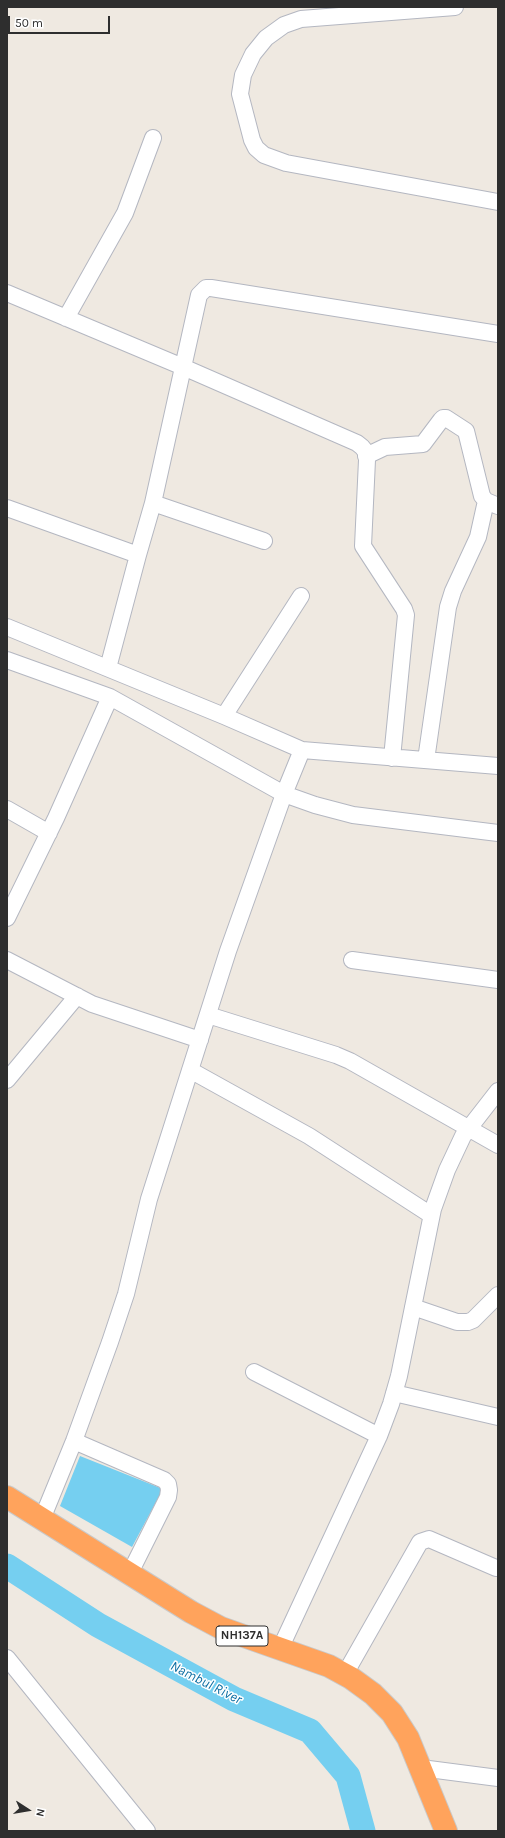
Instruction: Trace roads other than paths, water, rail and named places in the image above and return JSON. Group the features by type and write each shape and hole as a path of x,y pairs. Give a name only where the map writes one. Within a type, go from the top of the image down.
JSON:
{"highway":[{"name":"NH137A","path":"7,1497 191,1612 220,1628 329,1666 345,1674 373,1694 392,1713 408,1738 446,1831"},
{"name":"NH137A","path":"435,1805 436,1831"}],"street":[{"path":"455,7 301,19 284,25 266,38 253,54 243,75 240,94 252,140 256,148 264,155 286,163 498,202"},
{"path":"66,318 125,213 153,138"},
{"path":"108,668 153,503 199,295 206,288 498,334"},
{"path":"7,293 183,367 357,443 366,452 363,546 404,609 406,615 392,758"},
{"path":"366,456 385,447 423,444 441,420 446,418 463,428 467,433 482,496 492,504 453,591 448,607 426,760"},
{"path":"153,503 264,540"},
{"path":"7,508 138,555"},
{"path":"224,716 301,596"},
{"path":"7,627 224,716 302,750 498,766"},
{"path":"7,660 110,697 290,781 315,805 353,815 498,834"},
{"path":"7,918 49,833 110,697"},
{"path":"42,1520 74,1441 126,1294 149,1199 228,951 302,750"},
{"path":"7,809 49,833"},
{"path":"7,960 92,1004 200,1040"},
{"path":"352,960 498,980"},
{"path":"7,1080 77,996"},
{"path":"208,1015 336,1055 350,1061 498,1145"},
{"path":"190,1070 309,1136 431,1215"},
{"path":"280,1649 379,1436 394,1393 431,1215 447,1170 463,1136 498,1091"},
{"path":"413,1307 458,1322 468,1322 473,1320 498,1294"},
{"path":"254,1372 379,1436"},
{"path":"394,1393 498,1417"},
{"path":"74,1441 164,1480 168,1484 168,1497 130,1573"},
{"path":"345,1674 420,1542 428,1539 496,1568"},
{"path":"7,1658 147,1831"},
{"path":"421,1768 498,1778"}],"water":[{"path":"80,1456 163,1489 132,1547 60,1506"}],"waterway":[{"name":"Nambul River","path":"7,1566 98,1625 234,1699 310,1731 348,1776 363,1831"}]}
